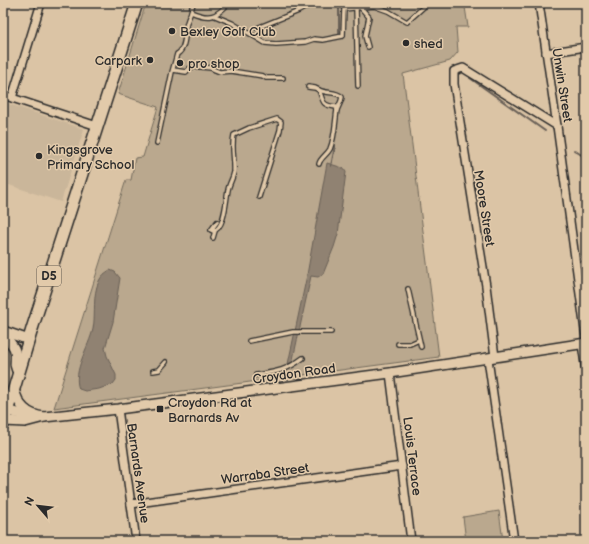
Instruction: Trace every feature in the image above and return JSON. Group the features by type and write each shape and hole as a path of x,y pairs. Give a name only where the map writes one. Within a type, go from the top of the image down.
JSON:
{"main road":[{"name":"D5","path":"5,419 136,3"},
{"path":"3,331 29,340"},
{"path":"3,335 13,346 16,353 14,364 19,374"},
{"name":"Croydon Road","path":"5,419 25,422 42,417 118,409 390,373 492,358 585,342"},
{"path":"14,389 17,401 23,408 42,417"}],"street":[{"path":"12,98 41,3"},
{"name":"Unwin Street","path":"539,3 558,126 585,342 586,371"},
{"path":"546,53 586,47"},
{"name":"Moore Street","path":"514,541 492,358 486,286 454,84 454,71 463,68 558,126"},
{"path":"3,95 97,126"},
{"name":"Louis Terrace","path":"390,373 411,541"},
{"name":"Barnards Avenue","path":"118,409 136,541"},
{"name":"Warraba Street","path":"131,504 402,466"}],"lane":[{"path":"157,143 176,54 180,52 186,38 186,27 193,3"},
{"path":"215,16 229,3"},
{"path":"257,28 299,11 313,3"},
{"path":"191,12 204,16 215,16 232,22 265,43 276,44 305,42 318,38 323,40 343,36 344,9 374,6 407,22 428,3"},
{"path":"356,8 358,86"},
{"path":"361,8 369,17 365,36 368,47"},
{"path":"173,70 186,72 191,67 201,66 220,72 231,71 263,76 266,78 283,78"},
{"path":"308,87 340,95 342,97 337,110 331,147 319,164"},
{"path":"319,90 322,101 328,106 336,107 337,110"},
{"path":"213,238 215,231 222,221 227,202 228,188 234,173 233,136 249,128 277,119 281,122 280,130 259,198"},
{"path":"215,231 211,230 217,222"},
{"path":"408,290 421,347"},
{"path":"249,341 293,332 331,332"},
{"path":"398,344 410,344 420,340"},
{"path":"256,374 280,371 294,365 303,358"},
{"path":"152,371 159,370 166,362"}],"shaded area":[{"path":"146,3 486,3 486,5 465,7 468,27 456,27 458,52 450,61 403,74 439,357 54,408 126,180 131,180 135,158 143,157 158,107 118,94"},
{"name":"Kingsgrove Primary School","path":"3,102 84,129 61,202 3,183"},
{"path":"327,163 343,168 346,172 338,234 323,274 318,277 311,276 292,364 288,364 307,275"},
{"path":"110,270 115,272 120,278 113,322 105,348 116,375 116,380 113,384 99,389 85,391 79,389 77,382 79,367 93,329 97,287 101,277"},
{"path":"499,511 503,541 466,541 463,517"}],"waterway":[{"path":"339,7 339,33"},
{"path":"470,78 545,131"},
{"path":"331,166 335,146"},
{"path":"574,150 586,158"}],"place":[{"name":"Bexley Golf Club","path":"172,31"},
{"name":"shed","path":"406,43"},
{"name":"Carpark","path":"150,60"},
{"name":"pro shop","path":"180,63"},
{"name":"Kingsgrove Primary School","path":"39,156"},
{"name":"Croydon Rd at Barnards Av","path":"160,409"}]}
